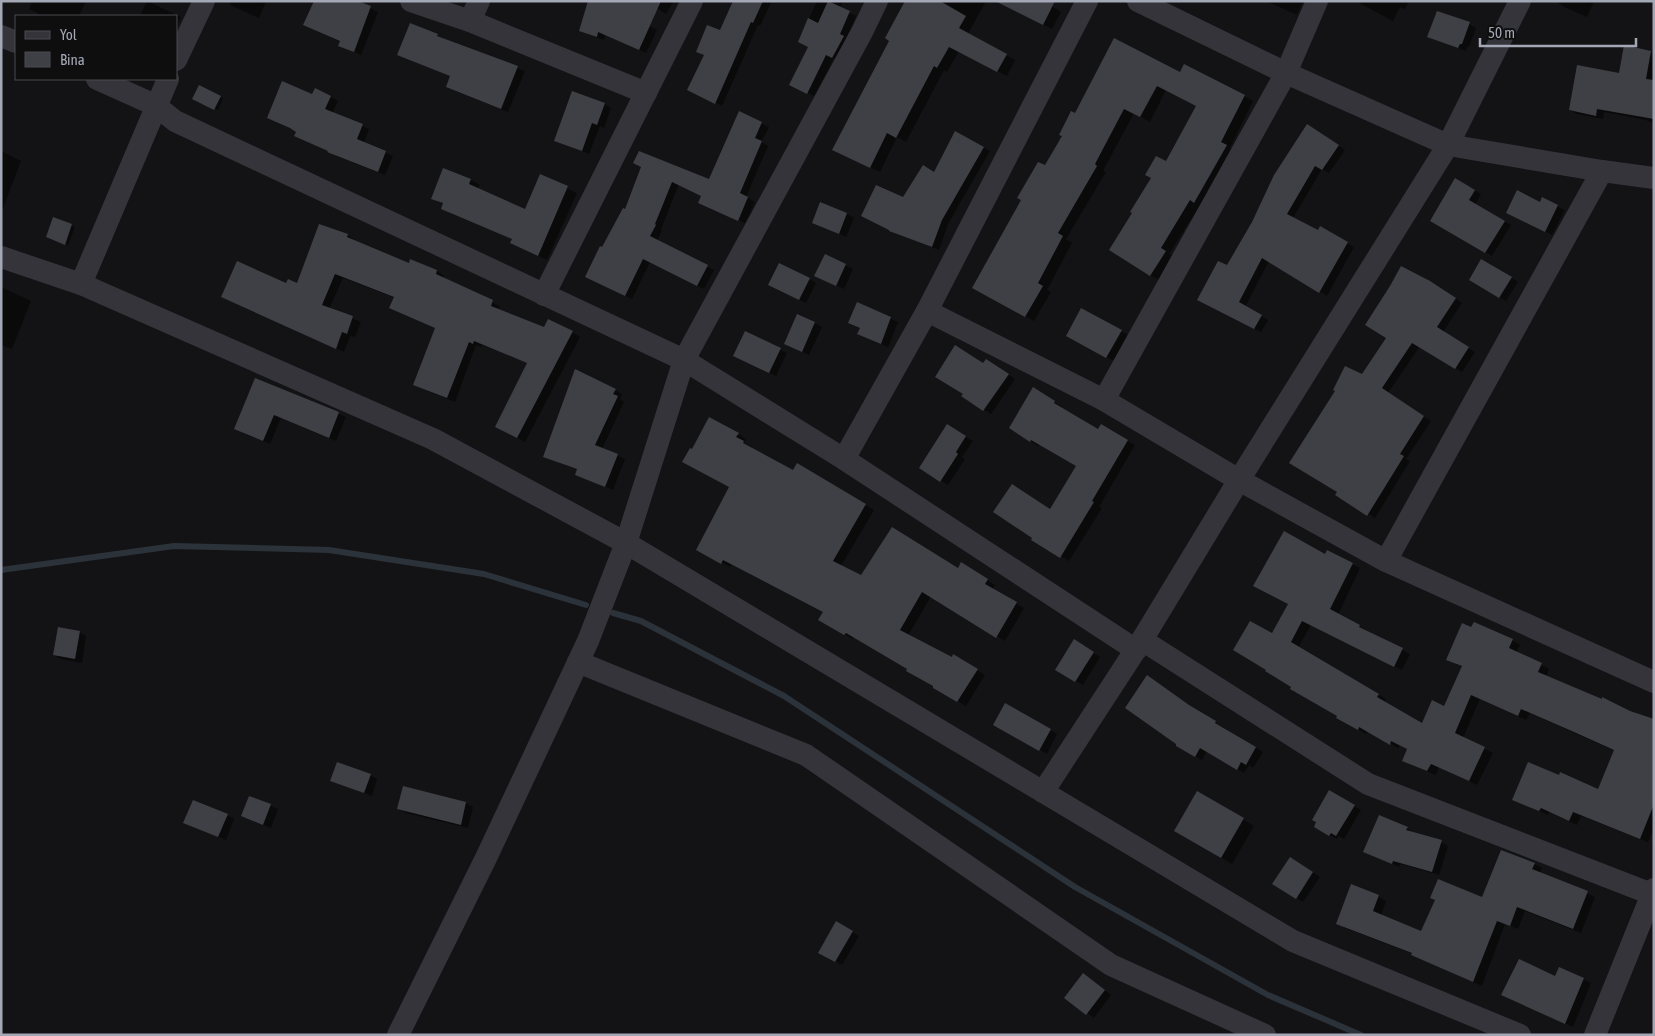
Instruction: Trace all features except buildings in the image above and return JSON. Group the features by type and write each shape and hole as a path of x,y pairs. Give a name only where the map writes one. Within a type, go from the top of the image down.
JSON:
{"street":[{"path":"178,56 204,1"},
{"path":"411,1 474,11 646,93"},
{"path":"544,295 692,1"},
{"path":"398,1035 486,858 578,662 626,543 684,360 877,1"},
{"path":"844,459 926,311 1087,1"},
{"path":"1138,1 1286,73 1448,145 1654,178"},
{"path":"1104,400 1286,73 1317,1"},
{"path":"1043,792 1139,645 1239,480 1448,145 1520,1"},
{"path":"1,36 15,42"},
{"path":"99,80 155,105 175,121 684,360 1139,645 1368,784 1653,893 1595,1035"},
{"path":"80,284 155,105 168,80"},
{"path":"1386,561 1602,171"},
{"path":"1,257 80,284 433,439 626,543 1293,941 1520,1035"},
{"path":"926,311 1104,400 1239,480 1386,561 1654,682"},
{"path":"578,662 806,755 1111,965 1265,1035"}],"waterway":[{"path":"1,570 174,546 329,550 484,574 586,605"},
{"path":"613,613 641,621 784,696 1075,887 1268,995 1361,1035"}]}
